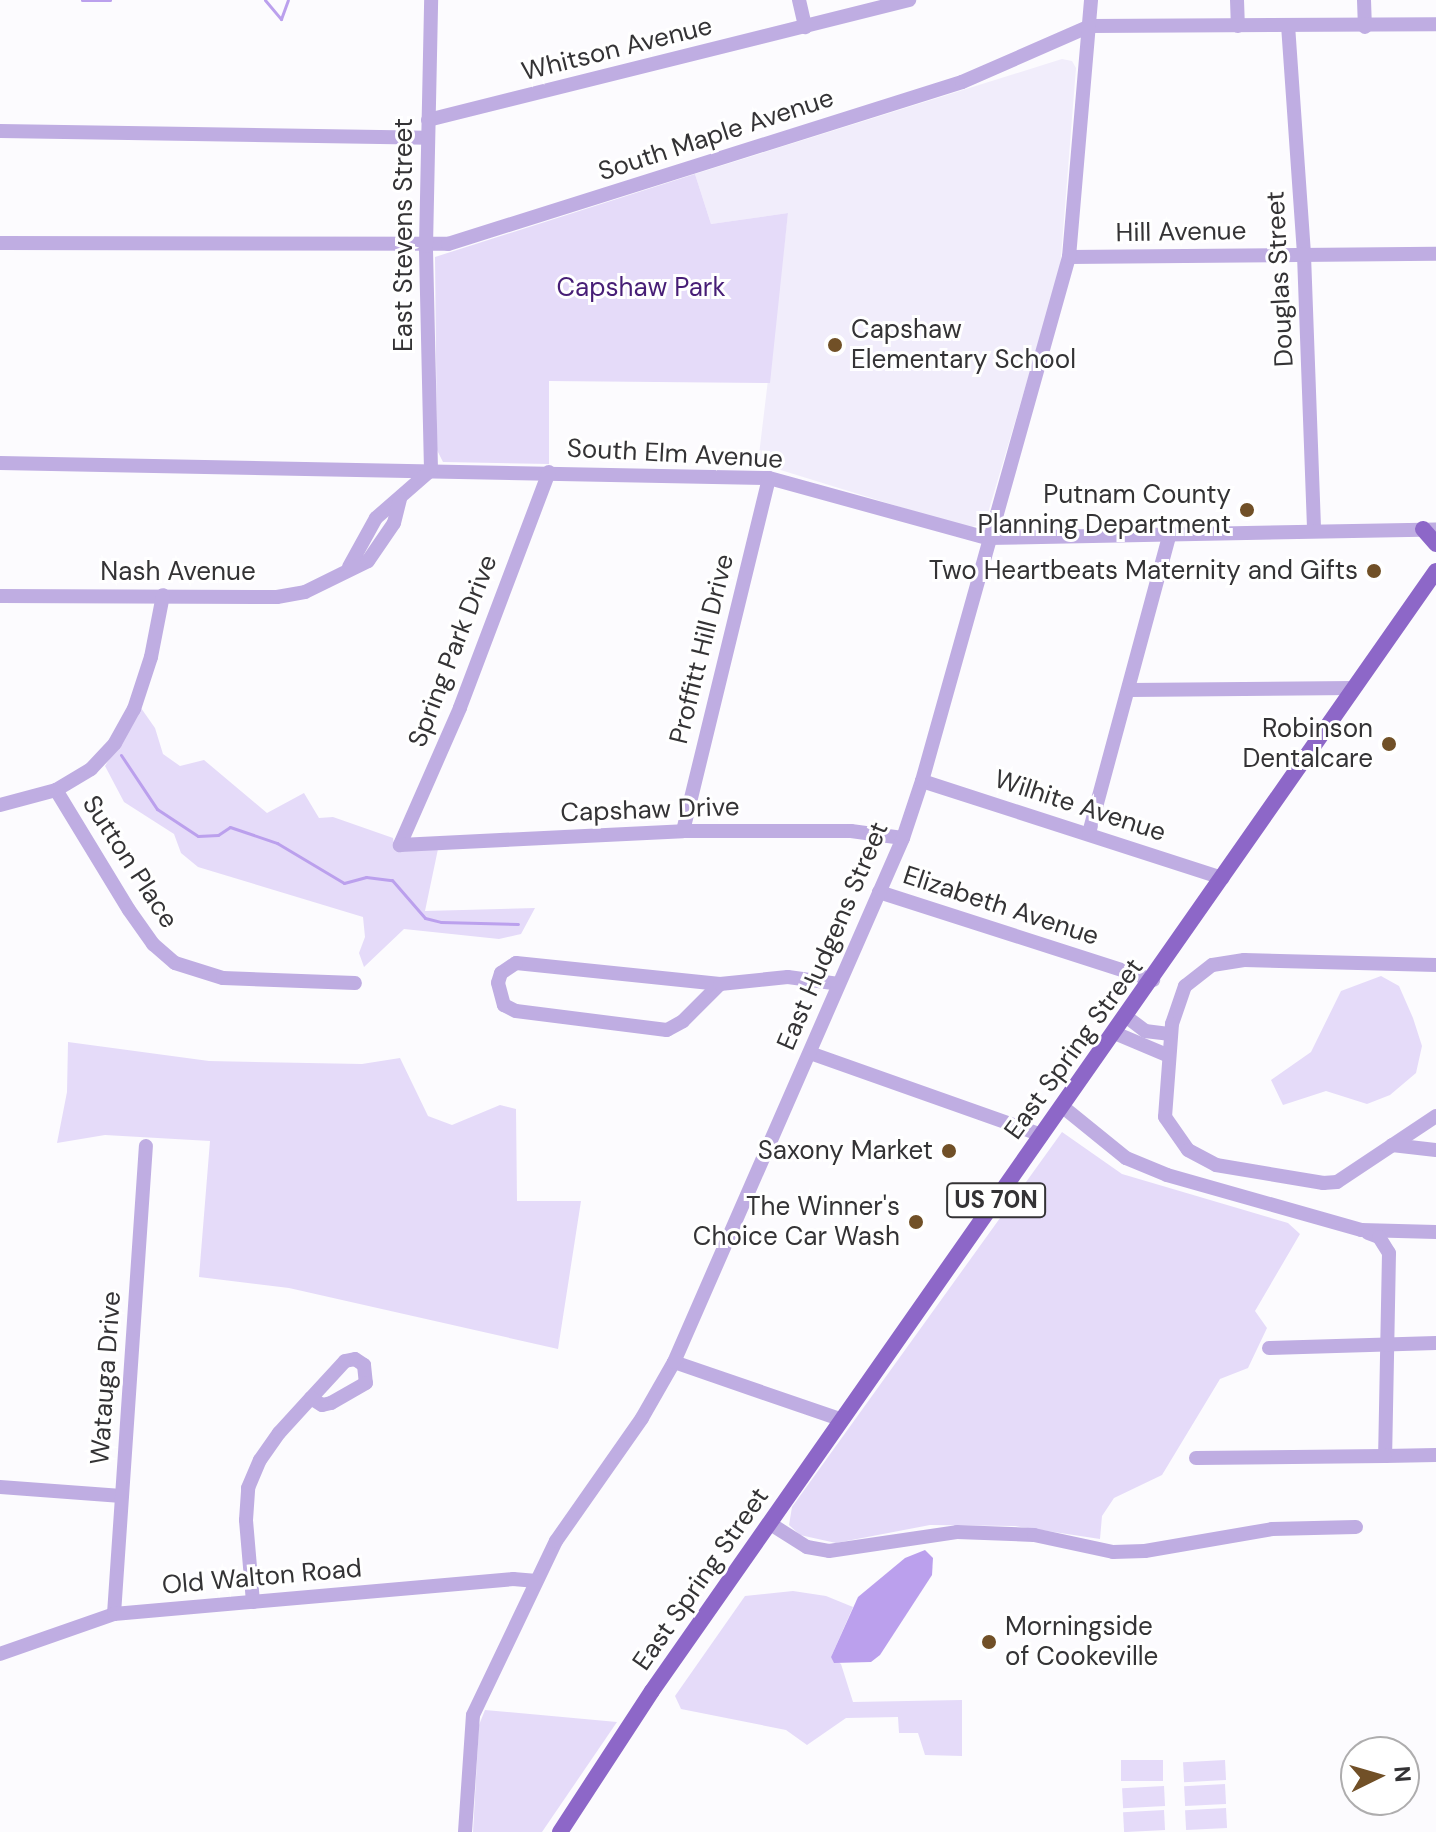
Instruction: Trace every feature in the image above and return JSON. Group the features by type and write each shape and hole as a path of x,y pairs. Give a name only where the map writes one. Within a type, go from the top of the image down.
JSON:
{"main road":[{"path":"1430,529 1436,544"},
{"name":"East Spring Street","path":"560,1832 769,1523 1042,1135 1117,1034 1436,571"}],"street":[{"name":"East Stevens Street","path":"431,0 426,246 431,470"},
{"path":"799,0 805,27"},
{"name":"Whitson Avenue","path":"428,120 909,0"},
{"name":"East Hudgens Street","path":"465,1832 465,1770 473,1715 534,1581 674,1362 903,838 922,781 987,538 1069,257 1091,0"},
{"path":"1237,0 1238,26"},
{"path":"1364,0 1365,27"},
{"name":"South Maple Avenue","path":"0,243 426,246 463,240 962,82 1090,26 1365,27 1436,24"},
{"name":"Douglas Street","path":"1288,25 1304,255 1314,530"},
{"path":"0,131 427,138"},
{"name":"Hill Avenue","path":"1069,257 1436,254"},
{"name":"South Elm Avenue","path":"0,463 769,478 987,538 1169,537 1314,530 1430,529"},
{"name":"Nash Avenue","path":"349,567 376,518 431,470"},
{"name":"Spring Park Drive","path":"400,845 460,708 549,472"},
{"name":"Proffitt Hill Drive","path":"683,831 769,478"},
{"name":"Nash Avenue","path":"0,596 277,597 305,592 349,567 368,561 381,547 400,499"},
{"path":"1089,833 1169,537"},
{"path":"0,805 56,790 91,769 115,743 134,709 163,595"},
{"path":"1130,690 1353,688"},
{"name":"Wilhite Avenue","path":"922,781 1223,878"},
{"name":"Sutton Place","path":"56,790 153,944 175,963 223,978 355,983"},
{"name":"Capshaw Drive","path":"400,845 683,831 851,831 903,838"},
{"name":"Elizabeth Avenue","path":"879,892 1153,980"},
{"path":"1436,965 1275,960 1212,965 1185,986 1171,1034 1167,1055 1167,1123 1188,1150 1216,1165 1306,1182 1337,1182 1436,1116"},
{"path":"720,984 683,1021 667,1030 516,1011 504,1005 498,983 501,973 516,963 720,984 788,977 839,984"},
{"path":"1128,1018 1145,1031 1171,1034"},
{"path":"1117,1034 1167,1055"},
{"path":"810,1053 1042,1135"},
{"path":"1063,1107 1135,1164 1379,1237 1389,1253 1385,1456"},
{"path":"1392,1145 1436,1150"},
{"name":"Watauga Drive","path":"114,1614 146,1146"},
{"path":"1361,1230 1436,1232"},
{"path":"1269,1348 1388,1342 1436,1343"},
{"path":"674,1362 842,1420"},
{"path":"253,1602 248,1488 267,1451 311,1398"},
{"path":"1196,1458 1436,1455"},
{"path":"0,1487 122,1496"},
{"path":"769,1523 807,1547 829,1551 957,1532 1034,1535 1113,1552 1145,1551 1272,1529 1356,1527"},
{"name":"Old Walton Road","path":"0,1654 80,1621 114,1614 513,1579 534,1581"}],"shaded area":[{"path":"1062,59 1072,61 1076,68 1060,270 985,523 968,528 758,463 788,213 711,224 695,174"},
{"path":"925,1550 933,1558 932,1575 880,1655 871,1662 834,1663 831,1657 858,1597 905,1558"}],"green space":[{"name":"Capshaw Park","path":"695,174 711,224 788,213 770,383 549,381 549,464 443,462 437,450 435,257"},
{"path":"141,708 155,728 163,754 180,766 204,760 267,813 304,793 319,818 333,817 393,838 395,851 438,849 425,911 535,908 521,934 499,939 404,929 364,967 359,953 365,937 363,917 198,867 181,853 174,834 124,802 105,766"},
{"path":"1381,976 1399,986 1413,1018 1422,1046 1416,1073 1390,1095 1367,1104 1326,1091 1283,1105 1271,1080 1311,1052 1341,991"},
{"path":"68,1042 209,1061 362,1064 400,1058 428,1116 452,1125 500,1105 516,1109 517,1201 581,1201 558,1349 289,1288 199,1277 210,1141 105,1135 57,1143 67,1092"},
{"path":"1062,1132 1122,1174 1288,1223 1300,1234 1255,1311 1267,1328 1248,1368 1220,1379 1162,1475 1114,1498 1102,1516 1100,1539 1015,1526 930,1525 836,1543 800,1535 789,1525 792,1507"},
{"path":"793,1591 826,1596 853,1607 831,1657 841,1664 853,1702 962,1700 962,1756 925,1755 918,1733 899,1733 898,1717 846,1718 807,1745 786,1730 681,1709 675,1696 745,1596"},
{"path":"485,1710 617,1722 542,1832 473,1832 479,1725"},
{"path":"1121,1760 1163,1760 1163,1781 1121,1781"},
{"path":"1225,1760 1226,1780 1184,1782 1183,1762"},
{"path":"1225,1784 1226,1804 1185,1806 1184,1786"},
{"path":"1164,1786 1165,1806 1123,1808 1122,1788"},
{"path":"1226,1808 1227,1828 1186,1830 1185,1810"},
{"path":"1164,1810 1165,1830 1124,1832 1123,1812"}],"waterway":[{"path":"82,0 110,0"},
{"path":"265,0 281,19 288,0"},
{"path":"121,755 157,809 198,836 218,835 230,827 277,843 344,883 366,877 392,880 425,918 441,922 518,924"}],"place":[{"name":"Capshaw Elementary School","path":"835,345"},
{"name":"Putnam County Planning Department","path":"1247,510"},
{"name":"Two Heartbeats Maternity and Gifts","path":"1374,571"},
{"name":"Robinson Dentalcare","path":"1389,744"},
{"name":"Saxony Market","path":"949,1151"},
{"name":"The Winner's Choice Car Wash","path":"916,1222"},
{"name":"Morningside of Cookeville","path":"989,1642"}]}
